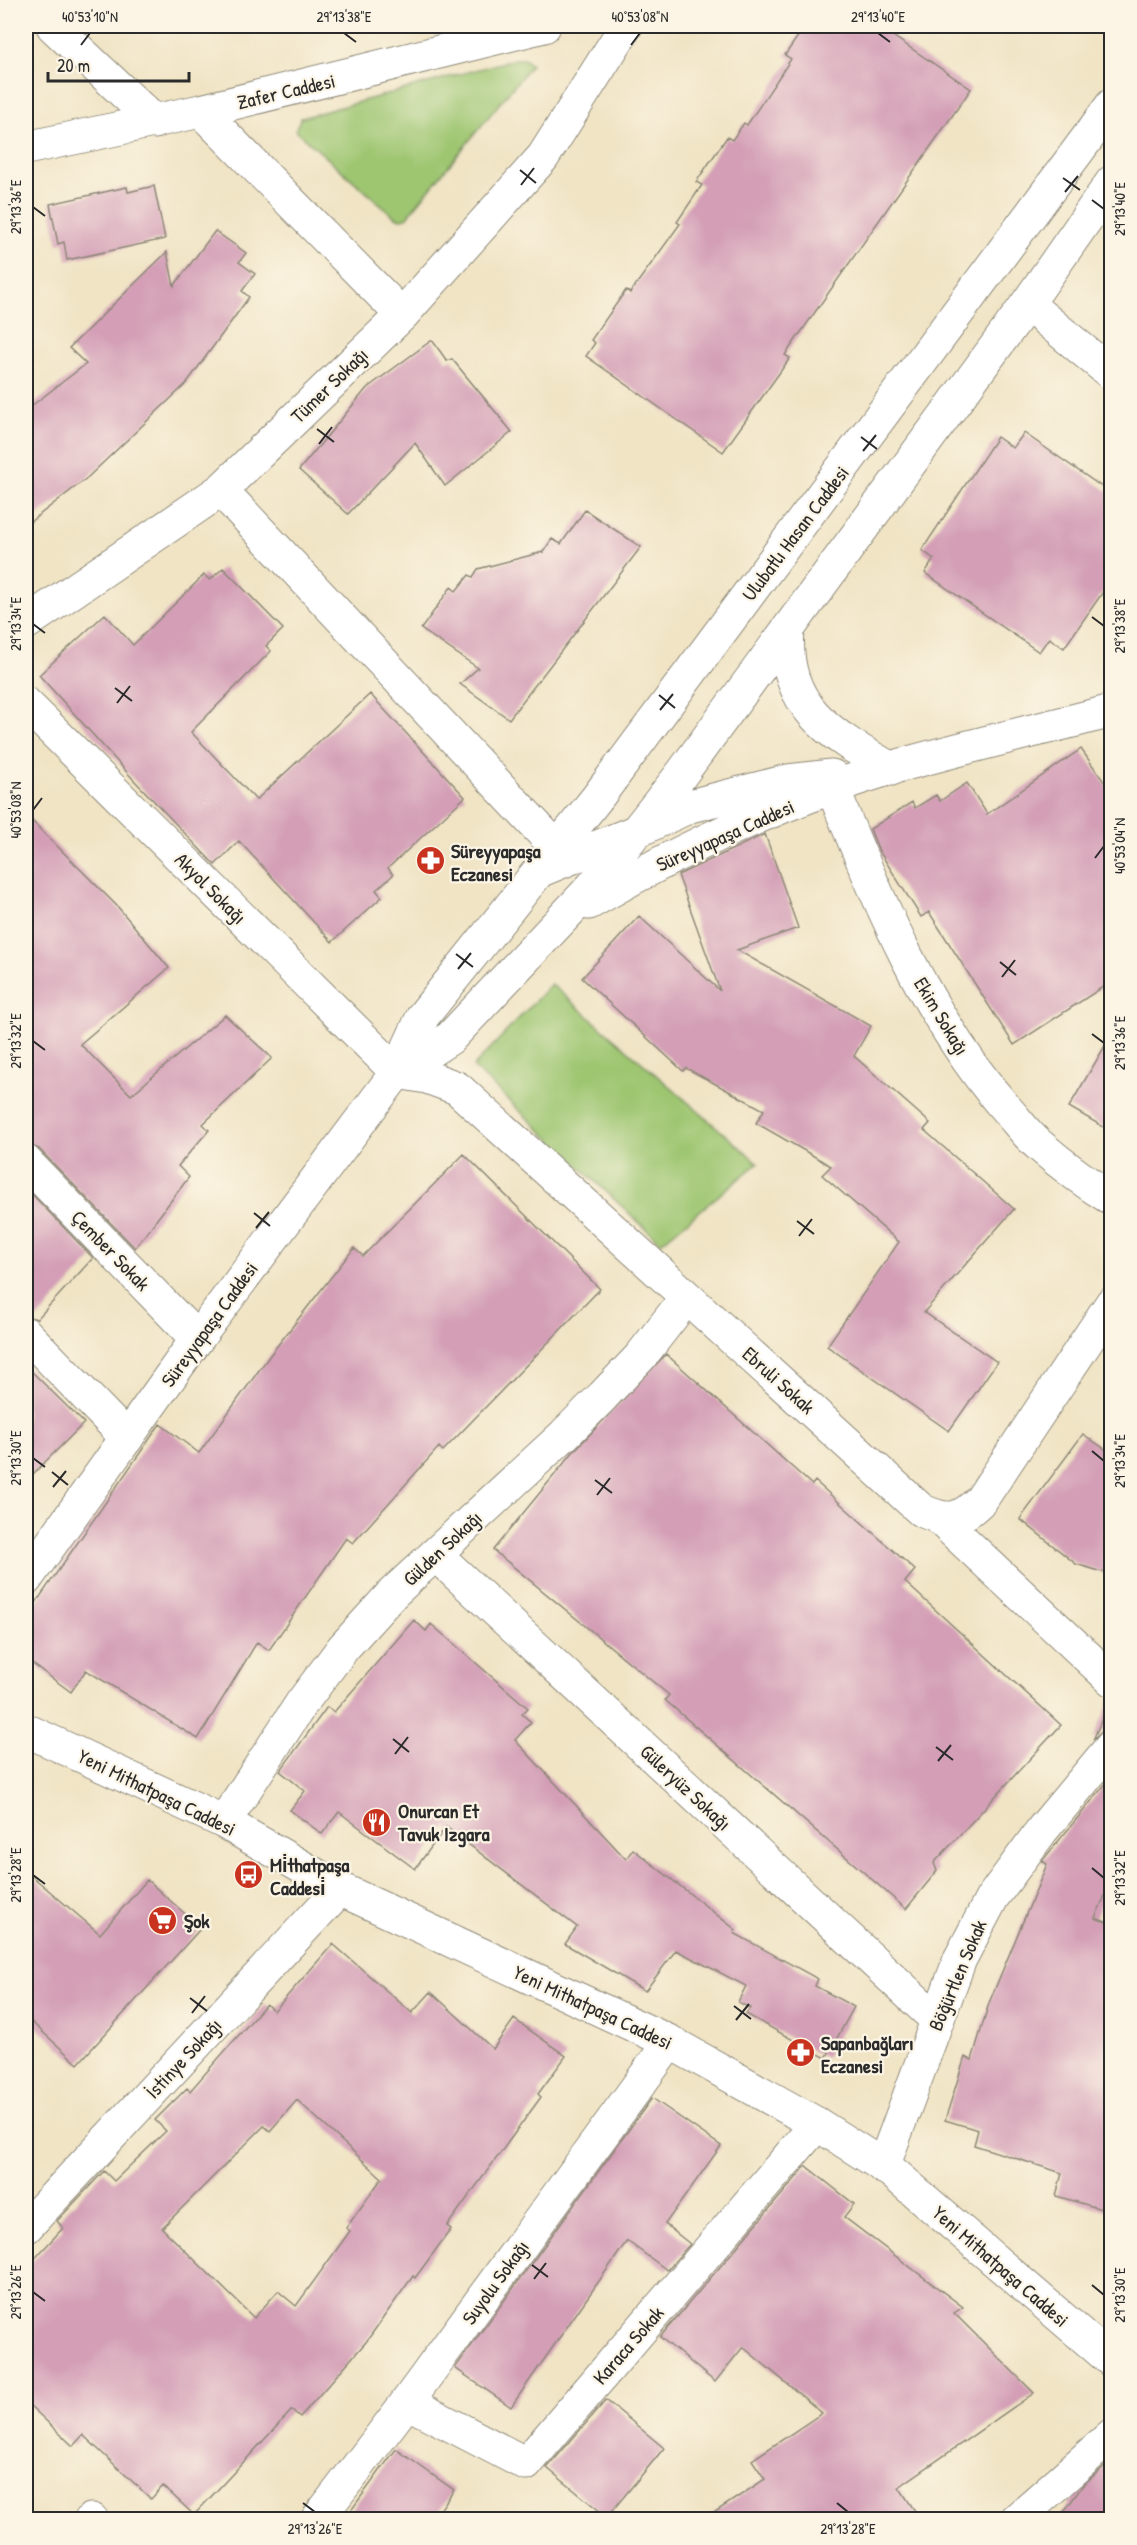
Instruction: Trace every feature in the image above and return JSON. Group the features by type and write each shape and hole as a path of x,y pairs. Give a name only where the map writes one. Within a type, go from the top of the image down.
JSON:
{"street":[{"path":"53,26 155,122"},
{"name":"Zafer Caddesi","path":"26,148 155,122 544,26"},
{"name":"Tümer Sokağı","path":"26,623 221,490 402,315 543,157 626,26"},
{"name":"Ulubatlı Hasan Caddesi","path":"548,860 618,770 1112,105"},
{"path":"201,111 402,315"},
{"path":"637,831 1027,304 1112,182"},
{"path":"1027,304 1112,374"},
{"path":"221,490 548,860"},
{"path":"789,628 788,663 794,686 811,711 856,749 891,769"},
{"name":"Akyol Sokağı","path":"26,704 397,1072"},
{"name":"Süreyyapaşa Caddesi","path":"566,917 682,850 753,818 891,769 1112,711"},
{"name":"Süreyyapaşa Caddesi","path":"26,1579 197,1339 397,1072 423,1016 548,860 637,831 690,806 750,790 788,781 891,769"},
{"name":"Ekim Sokağı","path":"833,789 902,949 946,1026 984,1084 1037,1143 1089,1185 1112,1199"},
{"name":"Süreyyapaşa Caddesi","path":"397,1072 450,1038 566,917 637,831"},
{"name":"Ebruli Sokak","path":"397,1072 427,1077 457,1088 921,1510 939,1518 1112,1680"},
{"name":"Çember Sokak","path":"26,1162 197,1339"},
{"name":"Gülden Sokağı","path":"224,1822 301,1704 343,1648 392,1594 564,1435 641,1356 687,1297"},
{"path":"939,1518 956,1519 981,1500 1112,1303"},
{"path":"26,1334 126,1438"},
{"name":"Güleryüz Sokağı","path":"435,1554 937,2020"},
{"name":"Yeni Mithatpaşa Caddesi","path":"26,1730 224,1822 340,1890 670,2042 817,2124 883,2167 1112,2361"},
{"name":"Böğürtlen Sokak","path":"883,2167 960,1959 992,1898 1042,1830 1112,1746"},
{"name":"İstinye Sokağı","path":"26,2227 340,1890"},
{"name":"Suyolu Sokağı","path":"317,2520 407,2402 670,2042"},
{"name":"Karaca Sokak","path":"407,2402 526,2464 817,2124"},
{"path":"1016,2520 1112,2435"}],"green space":[{"path":"515,59 525,59 531,65 406,218 400,219 394,216 295,130 301,118"},
{"path":"551,984 758,1163 661,1243 473,1067"}],"building":[{"path":"805,26 878,26 971,89 785,355 790,358 723,452 586,356 595,343 591,340 626,290 630,293 680,224 677,222 702,185 696,182 727,137 732,140 744,123 747,125 791,59 785,55"},
{"path":"154,186 165,239 67,260 64,242 58,244 50,204 127,187 128,192"},
{"path":"215,231 246,253 239,262 255,274 242,291 249,297 186,384 87,478 26,525 26,410 86,364 69,348 167,252 174,286"},
{"path":"432,340 447,361 452,359 512,432 445,486 415,443 348,514 299,470 367,388"},
{"path":"1024,433 1112,494 1112,579 1064,648 1049,638 1039,652 925,573 934,559 922,550 997,437 1013,448"},
{"path":"585,510 641,547 509,719 460,684 478,668 421,629 451,587 456,591 469,575 473,577 478,569 543,552 552,539 561,544"},
{"path":"223,568 283,629 266,646 271,651 191,732 256,800 370,694 465,797 388,868 393,875 376,890 382,897 332,942 239,841 215,865 39,675 105,614 133,645 204,575 210,580"},
{"path":"1081,749 1112,793 1112,981 1014,1045 929,912 921,917 879,851 870,829 912,802 915,808 936,795 940,801 967,783 987,814"},
{"path":"26,815 118,907 169,968 80,1044 131,1095 225,1015 272,1058 203,1124 209,1130 178,1166 189,1177 135,1248 39,1149 26,1144"},
{"path":"765,834 798,928 737,950 871,1026 854,1056 930,1123 924,1130 1014,1209 924,1312 997,1362 949,1431 827,1346 899,1242 822,1175 831,1166 756,1123 764,1110 686,1068 683,1071 582,978 639,916 720,991 678,875"},
{"path":"1112,1034 1112,1132 1069,1107"},
{"path":"464,1154 600,1289 443,1451 439,1447 353,1543 346,1538 269,1650 257,1642 198,1739 86,1670 71,1692 26,1659 26,1617 160,1424 199,1453 270,1355 354,1248 363,1256"},
{"path":"26,1188 93,1258 37,1319 26,1316"},
{"path":"666,1354 812,1485 815,1481 915,1570 905,1582 1061,1725 934,1863 937,1871 906,1909 665,1700 669,1695 493,1550 574,1451"},
{"path":"26,1366 84,1423 26,1481"},
{"path":"1083,1434 1112,1454 1112,1575 1076,1564 1020,1519"},
{"path":"414,1620 426,1631 431,1624 528,1708 522,1714 531,1722 515,1740 626,1859 633,1849 736,1930 734,1933 818,1979 815,1986 854,2007 826,2058 746,2014 750,2008 738,2002 746,1986 676,1950 645,1991 565,1944 577,1927 446,1827 415,1869 339,1812 322,1834 290,1810 305,1791 280,1771 327,1707 334,1712"},
{"path":"1111,1698 1112,1728 1105,1729 1093,1740"},
{"path":"1112,1776 1112,1880 1095,1918 1112,1924 1112,2212 1056,2196 1062,2173 974,2145 978,2130 945,2120 965,2057 972,2060 989,2003 1047,1864 1042,1861"},
{"path":"26,1871 100,1934 147,1880 201,1928 78,2064 26,2017"},
{"path":"333,1944 412,2013 431,1992 493,2049 514,2019 566,2056 538,2094 541,2097 447,2226 451,2229 415,2278 413,2276 366,2342 300,2417 292,2410 194,2515 163,2486 151,2499 83,2435 73,2446 26,2402 26,2268 63,2228 57,2221 104,2171 114,2181 166,2131 155,2120 187,2088 190,2091 266,2004 274,2011","holes":["297,2100 382,2178 346,2228 350,2231 296,2306 278,2291 254,2318 162,2228 264,2126 270,2131"]},
{"path":"652,2098 721,2146 665,2224 690,2244 667,2270 627,2241 511,2407 455,2368"},
{"path":"806,2166 854,2204 844,2217 963,2307 954,2313 1034,2393 899,2487 921,2520 703,2520 765,2479 752,2460 822,2413 743,2347 715,2382 660,2337"},
{"path":"606,2400 664,2448 607,2517 547,2468"},
{"path":"396,2449 454,2490 433,2520 344,2520"},
{"path":"1112,2460 1112,2520 1058,2520 1083,2485"}],"place":[{"name":"Süreyyapaşa Eczanesi","path":"430,861"},
{"name":"Onurcan Et Tavuk Izgara","path":"377,1822"},
{"name":"Mi̇thatpaşa Caddesi̇","path":"249,1875"},
{"name":"Şok","path":"163,1920"},
{"name":"Sapanbağları Eczanesi","path":"800,2053"}]}
